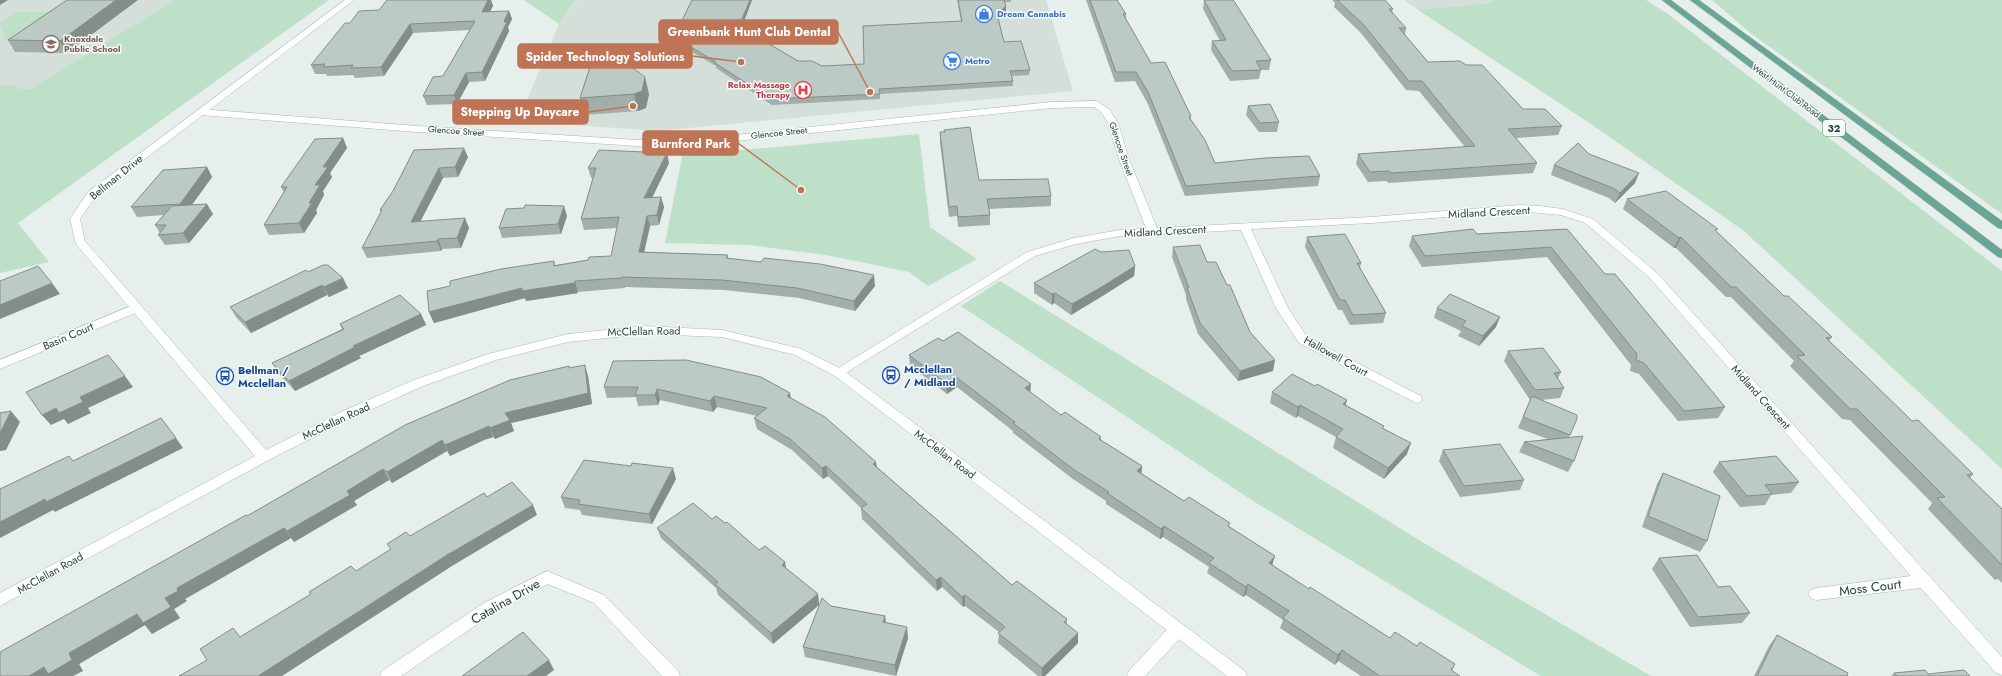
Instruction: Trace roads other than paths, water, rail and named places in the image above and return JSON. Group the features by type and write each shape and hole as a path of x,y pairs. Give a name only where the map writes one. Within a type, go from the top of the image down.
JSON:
{"main road":[{"name":"West Hunt Club Road","path":"1666,0 2002,255"},
{"name":"West Hunt Club Road","path":"1694,0 2002,226"}],"street":[{"name":"Bellman Drive","path":"263,456 80,242 75,219 92,194 350,0"},
{"name":"Glencoe Street","path":"200,112 417,129 638,143 715,140 1051,105 1096,104 1106,111 1113,123 1124,160 1153,232"},
{"name":"Midland Crescent","path":"839,373 1031,254 1074,241 1120,233 1371,220 1520,208 1563,212 1589,221 1653,275 2002,668"},
{"name":"Hallowell Court","path":"1245,227 1282,308 1303,340 1416,399"},
{"name":"Basin Court","path":"0,365 136,308"},
{"name":"McClellan Road","path":"0,600 263,456 325,425 420,382 536,344 595,332 702,330 755,339 801,353 839,373 1239,676"},
{"name":"Catalina Drive","path":"388,676 489,608 547,577 599,599 672,676"},
{"name":"Moss Court","path":"1816,594 1924,581"},
{"path":"1136,676 1177,630"}],"place":[{"name":"Dream Cannabis","path":"984,14"},
{"name":"Knoxdale Public School","path":"51,44"},
{"name":"Metro","path":"952,61"},
{"name":"Spider Technology Solutions","path":"741,62"},
{"name":"Relax Massage Therapy","path":"803,90"},
{"name":"Greenbank Hunt Club Dental","path":"870,92"},
{"name":"Stepping Up Daycare","path":"633,106"},
{"name":"Burnford Park","path":"801,190"},
{"name":"Mcclellan / Midland","path":"891,375"},
{"name":"Bellman / Mcclellan","path":"225,376"}]}
